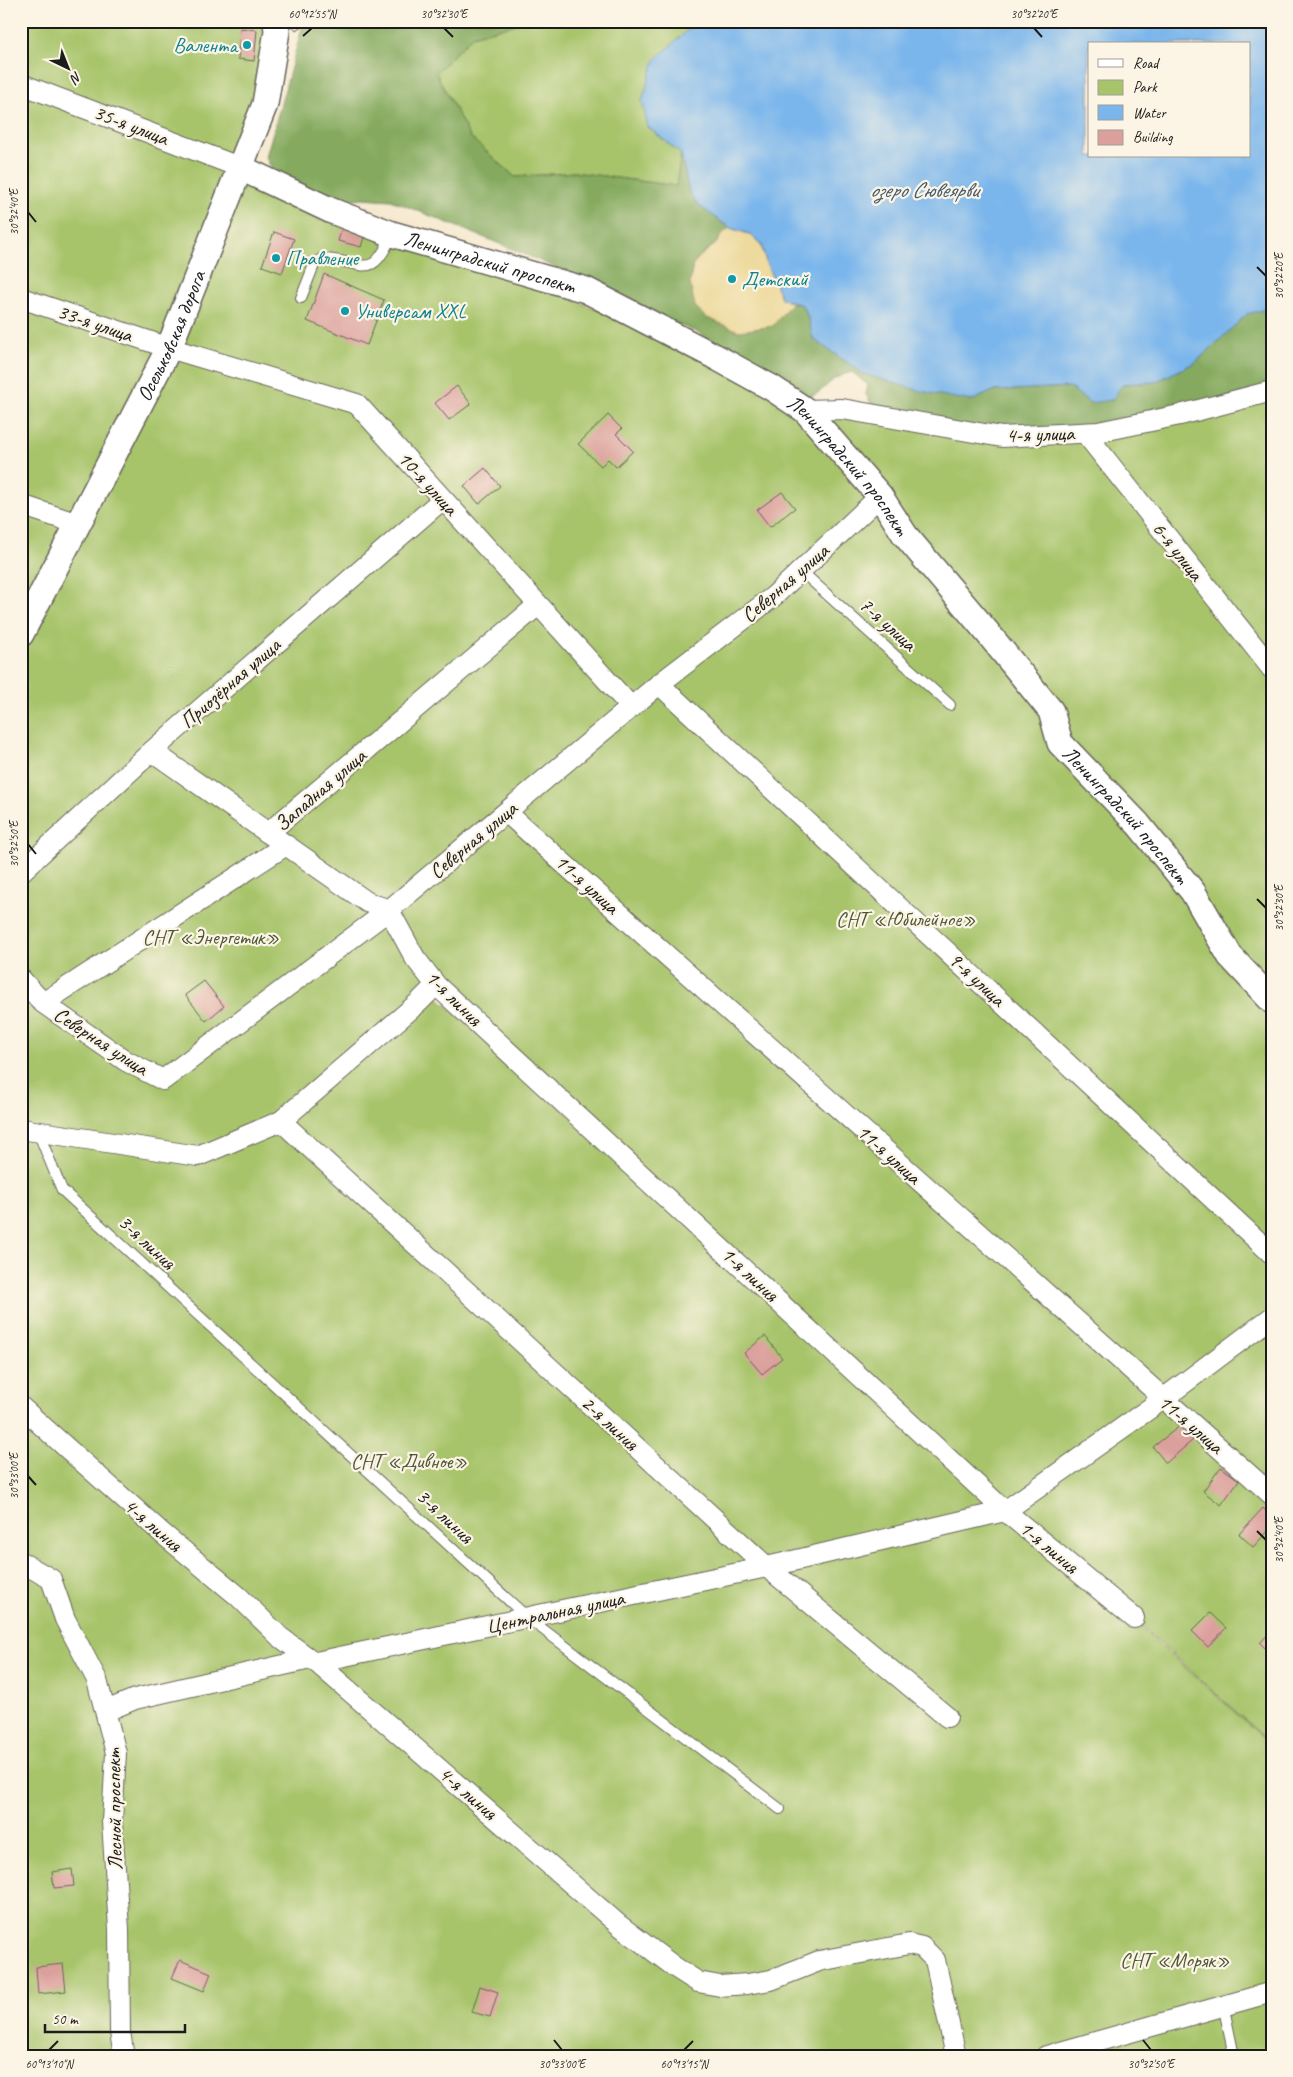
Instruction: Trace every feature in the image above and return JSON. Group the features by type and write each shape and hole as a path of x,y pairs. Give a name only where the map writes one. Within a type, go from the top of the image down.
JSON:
{"street":[{"name":"Осельковская дорога","path":"21,634 169,348 264,104 277,31 276,21"},
{"name":"35-я улица","path":"21,84 240,167"},
{"name":"Ленинградский проспект","path":"240,167 332,211 392,234 586,290 723,361 772,388 805,410 880,496 905,535 1051,711 1060,742 1138,824 1193,892 1230,956 1272,1001"},
{"name":"33-я улица","path":"21,298 169,348"},
{"name":"10-я улица","path":"169,348 357,404 631,708"},
{"name":"4-я улица","path":"805,410 842,409 1002,437 1098,432 1180,415 1272,392"},
{"name":"6-я улица","path":"1085,432 1272,669"},
{"name":"Северная улица","path":"43,1003 126,1061 163,1080 389,910 659,684 774,596 880,496"},
{"name":"Приозёрная улица","path":"21,872 152,751 443,499"},
{"path":"21,505 78,524"},
{"name":"Западная улица","path":"43,1003 286,845 268,832 538,605"},
{"name":"9-я улица","path":"659,684 1272,1254"},
{"path":"152,751 268,832"},
{"name":"11-я улица","path":"506,812 1272,1495"},
{"path":"286,845 367,902 389,910"},
{"name":"1-я линия","path":"389,910 415,958 436,985 1005,1510 1134,1618"},
{"path":"21,979 43,1003"},
{"path":"30,1130 198,1156 281,1121 419,1002 436,985"},
{"name":"2-я линия","path":"281,1121 767,1567 947,1717"},
{"path":"1005,1510 1163,1399 1272,1317"},
{"name":"4-я линия","path":"21,1407 163,1534 238,1596 280,1637 313,1660 619,1925 676,1968 698,1982 720,1986 747,1984 771,1980 818,1961 908,1944 922,1947 935,1960 956,2056"},
{"name":"Центральная улица","path":"106,1710 135,1699 313,1660 528,1618 767,1567 1005,1510"},
{"name":"Лесной проспект","path":"21,1562 51,1579 65,1619 97,1680 116,1753 112,1822 119,1929 120,2032 124,2056"},
{"path":"1046,2056 1223,2004 1272,1992"}],"lane":[{"path":"301,298 314,265 322,258 365,266 377,262 384,253 392,234"},
{"name":"7-я улица","path":"801,571 950,705"},
{"name":"3-я линия","path":"30,1130 62,1190 528,1618 780,1809"},
{"path":"1223,2004 1234,2056"}],"green space":[{"path":"21,21 276,21 240,167 714,356 805,410 1272,391 1272,2056 21,2056","holes":["436,985 1267,1740 434,994"]},
{"path":"304,21 527,21 472,36 436,73 470,137 515,177 574,172 676,186 681,154 689,192 698,205 730,228 693,265 691,273 692,288 705,317 739,331 773,326 792,302 802,305 808,317 813,339 971,401 993,391 1069,387 1090,403 1123,384 1155,382 1196,362 1247,313 1272,308 1272,384 1113,432 1002,437 872,405 866,394 868,385 852,372 835,379 812,396 802,396 699,333 648,313 589,282 510,248 391,200 363,198 337,201 274,174 266,157"},
{"path":"694,21 648,127 681,154 676,186 574,172 515,177 470,137 436,73 472,36 520,22"}],"sand":[{"name":"Детский","path":"730,228 749,234 761,244 767,265 786,301 792,302 773,326 739,331 705,317 695,306 690,283 693,265"}],"water":[{"name":"озеро Сювеярви","path":"694,21 1272,21 1272,308 1247,314 1196,362 1155,382 1123,384 1112,400 1090,403 1069,387 993,391 971,401 920,391 864,374 813,339 808,317 802,305 781,298 767,265 761,244 749,234 730,228 698,205 689,192 681,154 648,127 642,101 655,60 691,27"}],"building":[{"path":"288,21 300,21 303,25 296,30"},
{"name":"Валента","path":"240,28 257,30 254,61 238,59"},
{"path":"342,228 365,234 361,247 338,241"},
{"name":"Правление","path":"274,232 294,239 282,273 262,266"},
{"name":"Универсам XXL","path":"324,274 384,300 367,345 307,321"},
{"path":"457,386 471,404 449,420 435,403"},
{"path":"608,415 622,429 616,434 633,451 616,467 608,459 601,466 578,444"},
{"path":"485,468 500,486 479,504 464,486"},
{"path":"782,492 795,508 770,527 757,510"},
{"path":"204,981 224,1006 206,1021 185,995"},
{"path":"765,1336 782,1358 762,1374 744,1353"},
{"path":"1181,1425 1193,1440 1166,1463 1153,1447"},
{"path":"1221,1467 1239,1480 1221,1505 1203,1491"},
{"path":"1263,1508 1272,1517 1272,1527 1253,1547 1239,1534"},
{"path":"1210,1613 1226,1628 1208,1647 1192,1631"},
{"path":"1272,1630 1272,1651 1270,1653 1260,1643"},
{"path":"72,1869 74,1886 54,1888 52,1872"},
{"path":"180,1960 211,1973 204,1991 172,1978"},
{"path":"63,1964 66,1991 38,1994 36,1967"},
{"path":"480,1986 498,1992 490,2017 472,2012"}],"place":[{"name":"Валента","path":"247,45"},
{"name":"Правление","path":"276,258"},
{"name":"Детский","path":"732,279"},
{"name":"Универсам XXL","path":"345,311"}],"park label":[{"name":"СНТ «Юбилейное»","path":"906,919"},
{"name":"СНТ «Энергетик»","path":"211,937"},
{"name":"СНТ «Дивное»","path":"409,1461"},
{"name":"СНТ «Моряк»","path":"1175,1960"}]}
